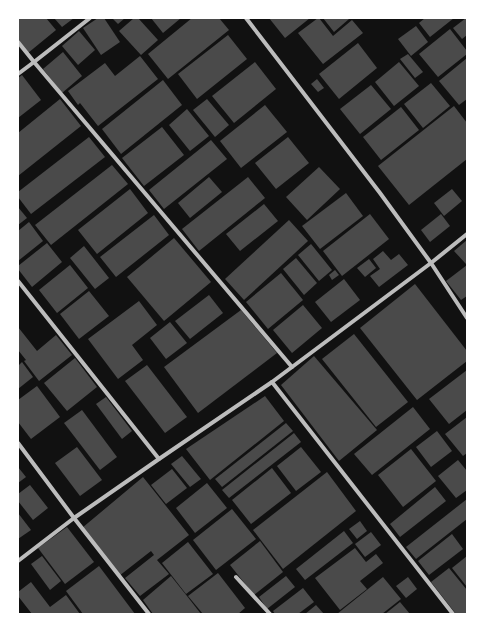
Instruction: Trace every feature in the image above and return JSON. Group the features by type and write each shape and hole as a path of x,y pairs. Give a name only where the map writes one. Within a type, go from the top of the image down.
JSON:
{"street":[{"path":"18,74 90,18"},
{"path":"246,18 431,263 467,318"},
{"path":"18,42 292,367"},
{"path":"18,561 74,518 272,382 431,263 467,234"},
{"path":"18,281 159,459"},
{"path":"272,382 453,614"},
{"path":"18,443 149,614"},
{"path":"236,577 270,614"}],"building":[{"path":"18,18 46,18 56,30 28,53 18,40"},
{"path":"54,18 74,18 62,27"},
{"path":"98,18 104,18 120,42 101,55 83,28"},
{"path":"112,18 125,18 118,24"},
{"path":"134,18 138,18 158,40 141,55 119,31"},
{"path":"151,18 181,18 163,33"},
{"path":"192,18 219,18 229,30 168,79 148,54"},
{"path":"269,18 310,18 285,38"},
{"path":"318,18 333,36 352,20 363,33 323,64 298,33"},
{"path":"323,18 348,18 349,19 334,32"},
{"path":"425,18 454,18 430,37 419,23"},
{"path":"466,18 467,35 462,39 453,28"},
{"path":"416,26 428,42 411,56 398,39"},
{"path":"450,29 467,51 467,54 438,77 419,54"},
{"path":"79,31 95,50 78,65 62,46"},
{"path":"228,35 247,59 197,99 178,74"},
{"path":"358,43 377,68 339,99 319,74"},
{"path":"63,52 82,76 62,93 43,69"},
{"path":"408,54 423,72 415,78 400,59"},
{"path":"140,56 158,79 98,126 80,103 78,105 68,91 105,63 115,76"},
{"path":"467,58 467,99 459,105 439,81"},
{"path":"255,62 276,89 234,123 212,96"},
{"path":"399,62 419,86 394,106 375,82"},
{"path":"22,75 41,100 18,118 18,78"},
{"path":"317,79 324,88 318,92 311,84"},
{"path":"163,80 182,105 121,154 102,129"},
{"path":"431,83 450,106 423,128 404,104"},
{"path":"371,85 391,109 360,134 340,109"},
{"path":"60,99 81,126 18,176 18,133"},
{"path":"207,99 229,125 215,137 193,110"},
{"path":"265,105 287,132 241,168 220,141"},
{"path":"454,106 467,123 467,159 409,205 378,166"},
{"path":"401,107 419,130 381,160 363,137"},
{"path":"187,109 209,136 190,151 169,125"},
{"path":"162,127 184,155 144,186 122,158"},
{"path":"89,137 105,157 31,214 18,197 18,192"},
{"path":"288,137 309,163 276,189 255,163"},
{"path":"211,140 227,159 164,209 149,190"},
{"path":"112,165 128,184 51,245 35,225"},
{"path":"319,167 340,189 307,220 286,197"},
{"path":"209,177 222,192 190,218 178,203"},
{"path":"248,177 265,198 199,251 182,229"},
{"path":"130,189 148,213 97,254 78,230"},
{"path":"452,189 462,201 444,216 434,203"},
{"path":"346,193 363,216 320,249 302,226"},
{"path":"264,204 278,221 240,251 226,234"},
{"path":"18,207 27,218 18,225"},
{"path":"370,214 389,239 342,276 323,251"},
{"path":"441,214 450,226 430,242 421,230"},
{"path":"154,215 169,235 116,277 100,257"},
{"path":"289,220 308,241 244,300 225,279"},
{"path":"29,222 43,241 18,261 18,231"},
{"path":"174,238 211,282 164,321 127,277"},
{"path":"467,240 467,264 466,264 454,251"},
{"path":"47,243 62,262 32,287 18,269 18,266"},
{"path":"311,244 332,270 319,281 298,255"},
{"path":"84,246 109,278 95,289 70,258"},
{"path":"383,251 391,260 399,254 408,265 379,287 370,276 380,269 373,259"},
{"path":"296,258 317,283 304,295 283,269"},
{"path":"369,259 376,268 365,277 357,268"},
{"path":"70,265 88,288 57,313 39,290"},
{"path":"467,265 467,296 461,300 446,281"},
{"path":"335,270 339,275 332,280 329,275"},
{"path":"281,273 303,300 268,329 246,302"},
{"path":"344,279 360,300 331,322 315,302"},
{"path":"415,284 467,351 467,361 417,400 360,328"},
{"path":"89,291 109,316 79,339 60,314"},
{"path":"209,295 223,313 190,339 175,321"},
{"path":"139,301 157,325 132,345 143,360 118,379 88,339"},
{"path":"303,305 322,328 292,353 273,330"},
{"path":"241,310 277,353 198,413 164,367"},
{"path":"170,322 187,343 166,359 150,338"},
{"path":"18,327 37,351 56,335 72,355 39,381 24,361 26,360 18,350"},
{"path":"354,334 408,402 376,427 322,359"},
{"path":"314,356 377,430 339,461 281,385"},
{"path":"75,358 97,387 67,411 44,383"},
{"path":"22,362 33,377 18,389 18,366"},
{"path":"147,365 187,417 165,433 125,381"},
{"path":"467,370 467,410 449,424 429,399"},
{"path":"37,386 60,417 31,439 18,422 18,400"},
{"path":"265,396 284,421 210,480 186,449"},
{"path":"106,397 132,431 122,439 96,404"},
{"path":"413,407 430,429 372,475 354,454"},
{"path":"82,410 117,457 100,470 64,423"},
{"path":"467,417 467,453 463,456 445,434"},
{"path":"286,423 293,431 222,487 215,479"},
{"path":"437,431 452,451 431,467 416,447"},
{"path":"294,433 301,442 229,498 222,490"},
{"path":"77,447 102,480 80,496 55,463"},
{"path":"301,447 321,472 296,491 277,466"},
{"path":"411,449 436,481 403,507 378,475"},
{"path":"182,456 201,479 190,487 171,464"},
{"path":"458,460 467,471 467,490 456,498 438,476"},
{"path":"18,467 26,477 18,483"},
{"path":"272,468 291,493 251,524 232,500"},
{"path":"172,469 187,488 166,504 151,485"},
{"path":"327,472 356,511 283,569 253,530"},
{"path":"143,477 189,535 157,560 169,574 140,596 125,578 154,555 151,551 119,576 82,528"},
{"path":"207,483 227,508 195,533 176,508"},
{"path":"30,485 48,508 33,520 18,501 18,494"},
{"path":"435,487 446,501 400,537 390,524"},
{"path":"467,499 467,519 416,559 406,547"},
{"path":"232,509 256,539 216,570 193,540"},
{"path":"18,513 31,530 18,539"},
{"path":"360,521 367,531 357,539 349,529"},
{"path":"67,527 94,562 65,584 38,548"},
{"path":"344,531 353,543 305,580 296,569"},
{"path":"371,532 381,545 365,557 355,544"},
{"path":"452,534 463,549 429,575 418,561"},
{"path":"260,541 283,572 254,595 230,565"},
{"path":"188,542 213,574 186,594 162,563"},
{"path":"355,548 366,562 376,554 383,563 360,581 367,589 340,610 315,578"},
{"path":"42,556 61,581 50,590 31,564"},
{"path":"467,556 467,587 452,568"},
{"path":"99,566 135,614 83,614 66,591"},
{"path":"449,568 467,590 467,614 456,614 431,582"},
{"path":"218,573 245,608 238,614 203,614 188,596"},
{"path":"171,576 201,614 153,614 143,600"},
{"path":"286,576 295,587 267,609 259,597"},
{"path":"383,577 401,599 382,614 337,614"},
{"path":"408,577 417,589 406,598 396,586"},
{"path":"31,582 50,607 66,595 80,614 32,614 18,596 18,592"},
{"path":"303,588 314,602 298,614 275,614 273,611"},
{"path":"400,602 410,614 385,614"},
{"path":"316,605 324,614 305,614"}]}
